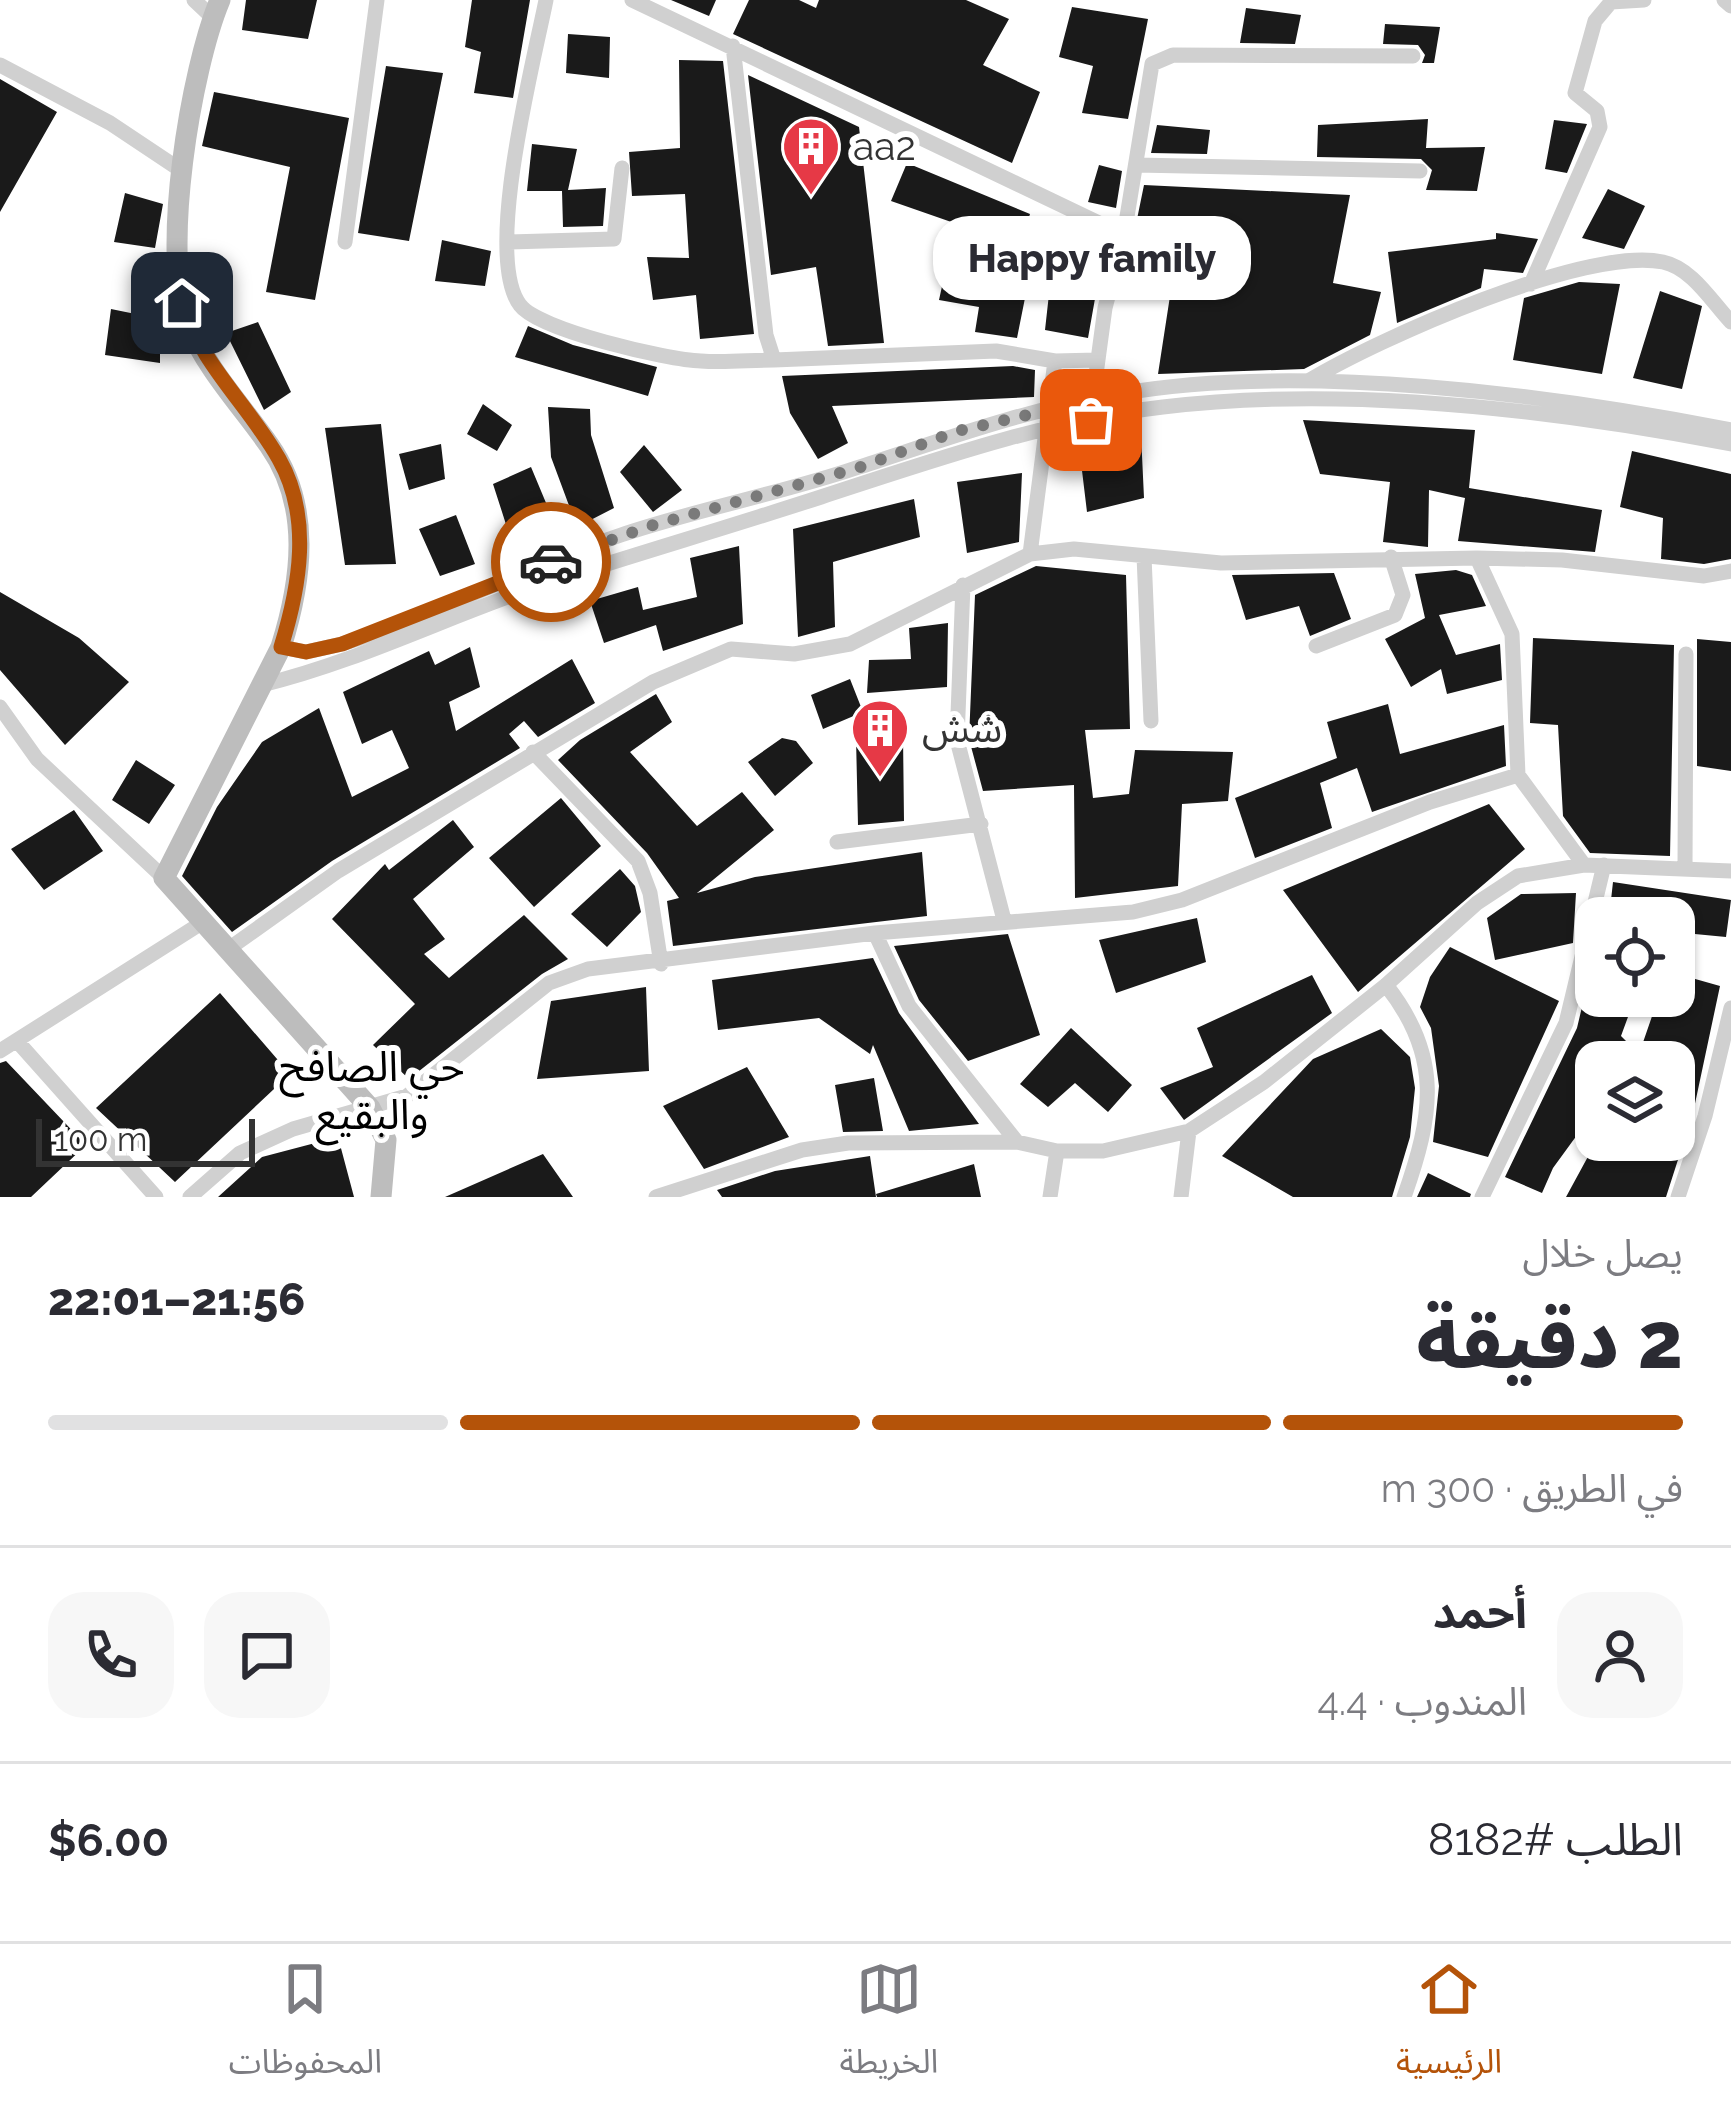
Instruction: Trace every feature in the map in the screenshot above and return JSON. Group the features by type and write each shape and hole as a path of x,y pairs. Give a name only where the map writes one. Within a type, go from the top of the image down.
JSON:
{"street":[{"path":"164,878 281,647 298,575 296,511 280,460 218,378 187,321 178,286 182,171 216,8 194,0"},
{"path":"345,242 377,0"},
{"path":"546,0 519,133 509,242 512,291 536,319 698,361 996,351 1055,361 1097,360"},
{"path":"632,0 1124,236"},
{"path":"1531,284 1600,127 1597,111 1575,94 1594,21 1611,2 1644,0"},
{"path":"733,46 766,334 774,360"},
{"path":"1091,420 1097,360 1124,236 1147,77 1159,58 1413,56"},
{"path":"0,65 110,123 182,171"},
{"path":"1136,165 1420,171"},
{"path":"509,242 614,239 622,168"},
{"path":"1307,382 1386,342 1531,284 1605,265 1662,262 1688,275 1731,322"},
{"path":"1030,554 1055,361"},
{"path":"281,647 306,652 342,644 623,534 858,468 958,431 1092,400 1214,384 1307,382 1561,403 1731,430"},
{"path":"1214,384 1214,403"},
{"path":"262,685 331,667 584,571 925,462 1091,420 1277,397 1382,400 1731,444"},
{"path":"226,950 338,871 652,682 717,653 754,647 794,654 835,650 1030,554 1074,549 1237,563 1391,556 1562,560 1691,575 1731,571"},
{"path":"1144,556 1151,721"},
{"path":"1316,646 1396,615 1402,595 1391,556"},
{"path":"1477,558 1512,634 1517,775 1584,865"},
{"path":"963,585 955,725 1004,920"},
{"path":"1685,868 1687,654"},
{"path":"0,707 37,759 164,878 370,1108 386,1140 381,1197"},
{"path":"533,752 638,861 650,893 661,964"},
{"path":"190,1197 240,1153 293,1129 406,1096 549,983 588,969 661,964 875,933 1100,916 1182,900 1430,802 1517,775"},
{"path":"837,842 981,824"},
{"path":"656,1197 802,1150 848,1143 1017,1142 1057,1151 1103,1151 1190,1131 1264,1082 1386,985 1457,920 1518,876 1584,865 1731,871"},
{"path":"1482,1197 1565,1023 1604,866"},
{"path":"0,1051 200,923"},
{"path":"875,933 909,1006 1017,1142"},
{"path":"1386,985 1414,1024 1428,1074 1423,1139 1404,1197"},
{"path":"1678,1197 1705,1116 1731,1008"},
{"path":"17,1041 156,1197"},
{"path":"1181,1197 1190,1131"},
{"path":"1050,1197 1057,1151"}],"building":[{"path":"246,0 317,0 308,39 242,30"},
{"path":"472,0 530,0 513,98 474,93 481,52 465,47"},
{"path":"671,0 716,0 709,16"},
{"path":"749,0 799,0 816,8 819,0 966,0 1009,19 983,65 1040,92 1012,163 733,34"},
{"path":"1072,7 1148,19 1128,119 1082,113 1093,66 1059,57"},
{"path":"1246,8 1301,15 1295,44 1240,43"},
{"path":"1385,24 1440,27 1434,63 1422,63 1425,55 1418,45 1383,44"},
{"path":"568,34 610,37 609,78 566,73"},
{"path":"679,60 723,61 754,334 700,339 696,295 653,300 647,257 689,258 685,194 632,196 629,152 680,148"},
{"path":"386,66 443,73 409,241 358,233"},
{"name":"aa2","path":"748,75 859,127 884,343 828,346 816,267 771,275"},
{"path":"0,79 57,112 0,212"},
{"path":"214,92 349,118 315,300 266,292 290,167 202,146"},
{"path":"1428,119 1426,148 1485,147 1477,191 1426,190 1432,170 1421,159 1317,157 1318,125"},
{"path":"1554,120 1587,124 1567,173 1545,169"},
{"path":"1157,125 1210,130 1207,154 1151,153"},
{"path":"532,144 577,149 568,190 606,188 603,226 563,227 562,191 527,191"},
{"path":"907,163 1030,214 1020,246 891,201"},
{"path":"1099,165 1122,171 1116,208 1088,202"},
{"path":"1144,185 1350,195 1333,283 1381,292 1370,335 1304,369 1158,374 1172,283 1125,278"},
{"path":"1608,189 1645,206 1624,249 1582,238"},
{"path":"125,193 163,204 155,248 114,242"},
{"path":"1496,233 1538,239 1523,273 1484,269 1481,288 1397,323 1388,252 1496,239"},
{"path":"442,240 491,251 485,286 435,281"},
{"path":"950,250 994,261 989,288 1025,298 1017,338 975,332 979,307 939,300"},
{"path":"1579,282 1620,284 1602,374 1513,360 1524,298"},
{"path":"1050,285 1096,293 1088,338 1045,330"},
{"path":"1660,291 1702,306 1682,389 1633,378"},
{"path":"111,309 160,319 160,363 105,355"},
{"path":"258,322 291,392 264,410 226,333"},
{"path":"528,326 573,345 657,367 648,396 515,357"},
{"path":"1013,366 1035,370 1034,397 832,406 848,443 818,459 790,413 782,376"},
{"path":"483,404 512,425 497,451 467,434"},
{"path":"548,407 590,409 591,435 614,508 577,527 551,457"},
{"path":"1303,420 1475,430 1469,488 1602,510 1595,552 1458,541 1465,498 1429,490 1428,547 1383,542 1390,482 1320,474"},
{"path":"381,424 396,564 345,565 325,428"},
{"path":"1141,434 1144,498 1087,512 1080,454"},
{"path":"441,444 445,479 409,490 399,454"},
{"path":"644,445 682,490 653,512 620,472"},
{"path":"1632,451 1731,474 1731,559 1704,564 1661,559 1663,518 1620,507"},
{"path":"531,467 554,522 513,546 493,484"},
{"path":"1022,473 1019,542 967,553 957,482"},
{"path":"914,499 920,537 833,562 835,627 798,637 793,529"},
{"path":"456,515 475,564 440,576 419,529"},
{"path":"739,546 743,624 663,651 656,625 604,643 590,601 638,587 643,610 697,597 690,558"},
{"path":"1036,566 1126,575 1130,729 1085,730 1093,798 1129,794 1135,750 1233,752 1228,801 1182,804 1178,886 1075,898 1074,785 983,791 969,739 975,595"},
{"path":"1456,570 1472,575 1486,606 1439,615 1456,655 1500,644 1502,680 1447,694 1441,669 1411,687 1385,639 1425,618 1415,574"},
{"path":"1334,573 1351,619 1310,636 1299,606 1246,620 1232,575"},
{"path":"0,592 79,638 129,682 65,745 0,670"},
{"path":"948,623 947,687 867,693 869,660 911,659 909,628"},
{"path":"1533,638 1674,645 1670,856 1590,853 1563,816 1558,725 1530,723"},
{"path":"1697,639 1731,642 1731,771 1697,766"},
{"path":"470,647 480,687 449,702 456,731 572,659 595,703 538,737 524,721 509,734 520,748 332,861 232,932 182,876 217,807 262,742 319,708 352,797 409,768 392,730 362,744 343,692 429,651 435,665"},
{"path":"850,679 863,712 823,729 811,695"},
{"path":"656,694 672,722 630,752 697,826 742,792 774,830 697,893 755,877 922,852 927,916 673,946 667,901 679,898 647,853 558,760 580,740"},
{"path":"1388,704 1400,754 1504,725 1506,766 1372,812 1357,768 1320,783 1332,828 1255,858 1235,798 1337,758 1327,722"},
{"name":"شش","path":"903,735 904,821 858,825 856,738"},
{"path":"782,738 796,741 813,763 775,796 748,762"},
{"path":"136,760 175,785 149,824 112,800"},
{"path":"561,798 601,846 534,907 489,858"},
{"path":"1489,804 1525,849 1358,992 1283,890"},
{"path":"74,810 103,851 44,890 11,849"},
{"path":"453,820 474,847 413,899 445,939 424,954 449,978 524,915 568,959 542,974 409,1079 373,1045 415,1004 332,919 385,864 389,870"},
{"path":"620,869 635,886 641,912 607,947 571,914"},
{"path":"1613,882 1731,900 1726,937 1695,934 1695,897 1611,897"},
{"path":"1576,893 1573,943 1495,960 1487,918 1521,894"},
{"path":"1197,918 1206,962 1116,993 1099,940"},
{"path":"1008,934 1040,1035 968,1061 919,1000 894,946"},
{"path":"1450,947 1559,1001 1488,1157 1433,1142 1439,1086 1431,1028 1420,1007 1430,977"},
{"path":"873,958 899,1013 979,1124 909,1131 873,1045 870,1054 819,1018 718,1030 712,980"},
{"path":"1312,975 1332,1013 1184,1120 1160,1088 1213,1067 1197,1028"},
{"path":"1695,979 1720,986 1695,1104 1695,1041 1643,1041 1652,1017 1695,1017"},
{"path":"646,987 649,1071 537,1079 551,1001"},
{"path":"220,993 290,1074 175,1182 96,1108"},
{"path":"1580,1017 1628,1017 1621,1036 1626,1041 1575,1041 1575,1138 1542,1193 1505,1177"},
{"path":"1071,1028 1132,1085 1108,1112 1075,1083 1048,1107 1020,1084"},
{"path":"1381,1029 1410,1057 1415,1088 1410,1137 1392,1197 1293,1197 1222,1156 1313,1059"},
{"path":"6,1061 86,1145 31,1197 0,1197 0,1063"},
{"path":"747,1067 789,1137 704,1169 663,1106"},
{"path":"874,1078 883,1131 843,1132 835,1085"},
{"path":"338,1137 354,1197 218,1197 262,1157"},
{"path":"543,1154 573,1197 445,1197"},
{"path":"870,1156 876,1197 722,1197 717,1190 775,1171"},
{"path":"1586,1161 1678,1161 1666,1197 1566,1197"},
{"path":"974,1164 981,1197 876,1194"},
{"path":"1428,1173 1471,1194 1470,1197 1417,1197"}],"way so far":[{"path":"551,562 650,526 858,468 958,431 1092,400 1091,420"}],"place":[{"name":"aa2","path":"811,197"},
{"name":"Happy family","path":"1091,420"},
{"name":"شش","path":"880,779"}],"district":[{"name":"حي الصافح والبقيع","path":"372,1090"}],"route":[{"path":"182,303 218,378 280,460 290,484 301,541 293,607 281,647 306,652 362,638 551,562"}]}
